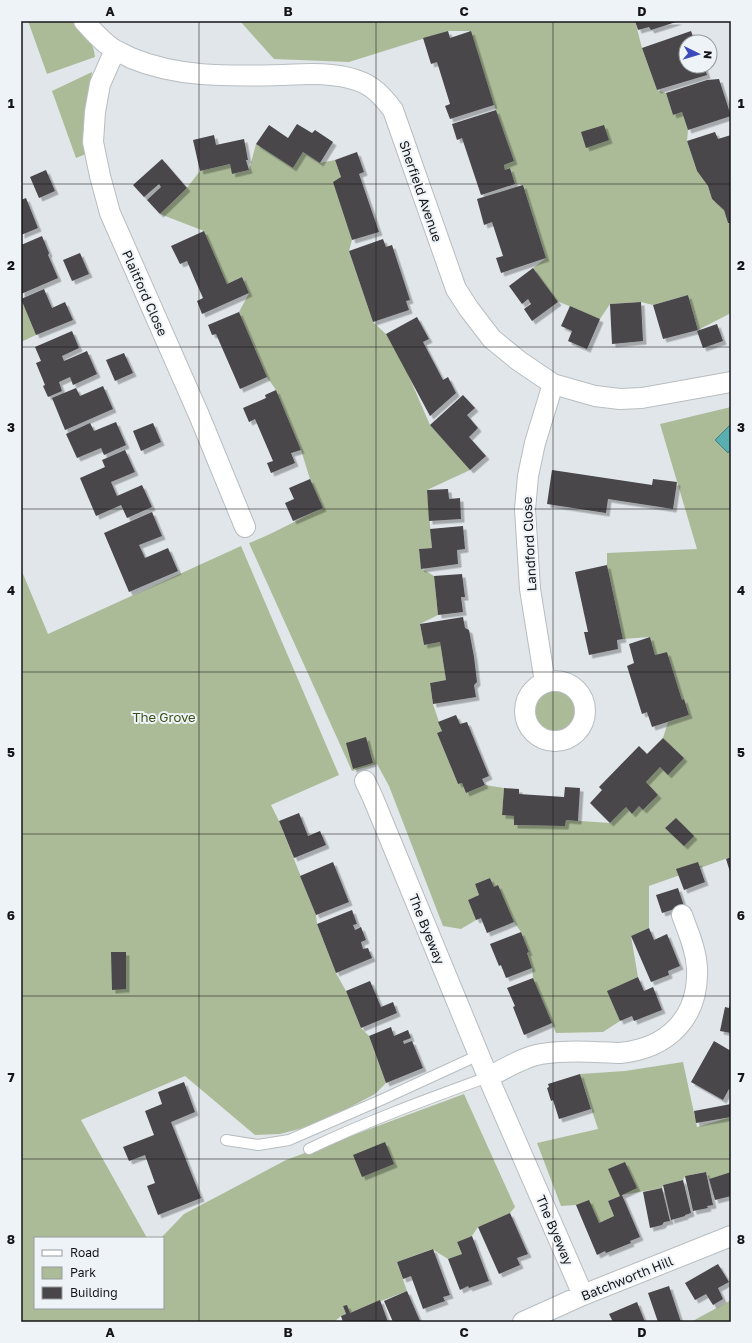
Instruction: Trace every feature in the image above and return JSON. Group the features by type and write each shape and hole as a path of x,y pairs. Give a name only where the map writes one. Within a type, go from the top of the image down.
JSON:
{"street":[{"name":"Sherfield Avenue","path":"84,21 115,50 144,63 180,72 222,76 322,74 342,76 358,80 382,96 393,110 456,289 492,339 519,361 553,384 595,396 620,399 642,398 731,382"},
{"name":"Plaitford Close","path":"115,50 100,84 95,112 93,142 110,213 199,415 245,527"},
{"name":"Landford Close","path":"545,682 530,589 525,509 529,469 535,443 553,384"},
{"name":"The Byeway","path":"365,781 479,1056 583,1295"},
{"path":"488,1077 539,1054 565,1051 620,1053 660,1042 674,1032 684,1019 692,1003 696,984 697,967 693,944 682,915"},
{"name":"Batchworth Hill","path":"523,1322 583,1295 731,1236"}],"lane":[{"path":"226,1140 258,1145 289,1140 479,1056"},
{"path":"309,1149 342,1133 488,1077"}],"green space":[{"path":"28,21 73,21 90,41 93,46 95,57 47,74"},
{"path":"240,21 635,21 642,48 657,90 666,93 673,115 682,112 688,130 687,141 697,171 708,186 712,199 724,210 728,223 731,223 731,313 698,330 688,295 653,305 641,302 610,304 600,319 557,301 533,268 546,258 523,185 515,184 510,168 505,170 504,165 514,161 470,31 448,31 349,62 274,59"},
{"path":"92,72 86,123 86,154 76,158 52,91"},
{"path":"256,144 293,168 303,152 320,163 335,160 341,177 352,240 349,251 373,322 386,334 407,372 430,425 470,470 427,490 432,548 419,549 421,568 434,576 438,615 420,624 424,645 440,642 446,680 430,683 433,704 442,731 437,733 458,784 462,783 466,793 485,785 504,788 502,815 514,816 514,825 565,826 566,820 610,823 626,807 632,814 639,806 644,810 658,795 646,782 660,767 684,758 663,738 668,722 689,715 684,699 682,700 667,652 655,655 650,637 623,639 607,565 607,553 697,549 660,424 731,407 731,857 649,886 649,928 631,936 638,977 608,991 620,1021 603,1032 556,1033 533,978 532,968 527,953 529,952 521,932 514,922 498,886 494,887 490,878 475,884 479,895 468,900 476,920 461,929 443,926 389,786 377,764 352,771 249,543 323,508 310,479 301,450 276,390 267,377 239,312 249,293 242,277 227,284 204,231 160,214 186,189 200,171 230,164 233,174 249,170"},
{"path":"21,299 36,335 21,342"},
{"name":"The Grove","path":"241,546 339,775 271,805 279,821 316,915 317,924 336,973 346,991 361,1028 369,1036 386,1083 375,1094 318,1124 280,1134 255,1135 185,1076 81,1120 146,1237 34,1237 34,1309 164,1309 164,1237 162,1237 184,1214 286,1160 464,1094 515,1207 510,1213 478,1227 472,1236 457,1242 462,1254 448,1259 432,1249 397,1262 407,1291 350,1313 343,1306 346,1314 334,1322 21,1322 21,569 48,634"},
{"path":"554,688 567,692 573,698 577,711 573,724 567,730 554,734 541,730 535,724 531,711 535,698 541,692"},
{"path":"683,1062 697,1127 731,1117 731,1172 709,1179 705,1172 685,1176 683,1180 663,1185 662,1188 622,1195 608,1201 614,1216 599,1223 576,1205 561,1206 537,1143 598,1129 580,1074 625,1071"},
{"path":"731,1300 731,1322 691,1322"}],"water":[{"path":"731,424 731,449 728,453 715,440"}],"building":[{"path":"635,21 679,21 651,30 649,27 638,30"},
{"path":"448,31 450,38 471,31 494,105 450,119 445,106 450,104 437,62 431,64 423,38"},
{"path":"691,31 692,34 682,34"},
{"path":"678,36 678,74 707,75 657,90 642,48"},
{"path":"719,79 731,116 688,130 682,112 673,115 666,93 707,80"},
{"path":"496,110 514,161 504,165 505,170 510,168 515,184 481,195 462,138 457,140 452,124"},
{"path":"297,124 312,133 315,130 333,142 320,163 303,152 293,168 256,144 269,125 288,138"},
{"path":"604,125 609,140 586,148 581,132"},
{"path":"715,132 718,139 731,135 731,223 728,223 724,210 712,199 708,186 697,171 687,141"},
{"path":"214,135 216,145 244,139 248,160 246,160 249,170 232,174 230,164 200,171 193,140"},
{"path":"357,152 364,172 359,174 379,232 352,240 333,182 341,177 335,160"},
{"path":"162,159 187,188 160,214 147,200 161,187 159,184 144,197 133,185"},
{"path":"46,170 55,191 39,198 30,177"},
{"path":"523,185 546,258 501,273 496,258 503,256 492,222 484,225 477,199"},
{"path":"26,198 38,228 21,235 21,200"},
{"path":"204,231 227,284 242,277 249,293 202,314 197,301 203,298 187,261 180,264 171,246"},
{"path":"42,236 58,278 21,294 21,245"},
{"path":"383,239 386,247 392,245 410,300 406,301 409,310 373,322 349,251"},
{"path":"80,253 89,274 72,281 63,260"},
{"path":"533,268 558,302 532,321 524,309 531,304 528,299 522,304 509,286"},
{"path":"44,289 52,308 65,302 73,320 36,335 21,299"},
{"path":"688,295 698,330 663,339 653,305"},
{"path":"641,302 643,341 612,344 610,304"},
{"path":"570,306 600,319 587,349 568,341 572,331 561,326"},
{"path":"239,312 267,377 240,389 216,334 212,335 208,325"},
{"path":"417,317 429,339 423,342 443,380 448,377 456,393 430,416 386,334"},
{"path":"717,324 723,341 703,348 697,331"},
{"path":"72,331 79,348 62,356 64,361 87,351 97,374 73,385 70,377 59,382 62,391 48,397 36,363 41,361 35,347"},
{"path":"124,353 133,373 115,381 106,360"},
{"path":"103,386 113,409 65,430 52,398 76,388 80,396"},
{"path":"276,390 301,450 291,453 295,463 271,473 267,463 273,461 255,419 249,422 243,408 266,398 265,395"},
{"path":"463,395 475,408 467,415 478,428 469,437 486,456 470,470 430,425"},
{"path":"116,422 126,445 104,455 101,448 77,458 66,434 90,423 94,431"},
{"path":"153,423 161,442 141,451 133,431"},
{"path":"125,450 135,472 111,482 117,496 142,485 152,507 127,518 121,505 96,516 80,478 105,467 102,460"},
{"path":"552,470 652,485 653,479 677,482 673,509 608,499 606,513 547,504"},
{"path":"310,479 323,508 293,521 285,503 294,499 289,488"},
{"path":"448,489 449,499 460,498 461,519 429,521 427,490"},
{"path":"152,512 162,536 139,545 145,558 168,548 178,571 129,592 104,533"},
{"path":"463,526 465,549 457,550 458,564 421,569 419,549 432,548 430,529"},
{"path":"607,565 623,639 617,640 618,649 589,655 584,632 588,632 575,572"},
{"path":"462,574 465,597 461,597 463,612 438,615 434,576"},
{"path":"463,617 465,628 469,630 474,657 477,682 474,685 476,697 433,704 430,683 446,680 440,642 424,645 420,624"},
{"path":"650,637 655,655 667,652 682,700 684,699 689,715 652,727 647,712 642,714 627,666 634,663 629,644"},
{"path":"456,715 460,724 467,722 489,776 482,779 485,785 466,793 462,783 458,784 437,733 442,731 438,722"},
{"path":"366,737 373,763 353,769 346,743"},
{"path":"663,738 684,758 668,775 660,767 646,782 658,795 643,810 639,806 632,814 626,807 610,823 590,803 602,790 599,787 639,746 647,754"},
{"path":"565,787 580,788 578,821 566,820 565,826 514,825 514,816 502,815 504,788 519,789 519,794 564,797"},
{"path":"299,813 308,836 320,831 326,845 294,858 279,821"},
{"path":"676,818 694,836 684,846 665,828"},
{"path":"731,857 731,875 726,859"},
{"path":"333,862 349,902 316,915 300,876"},
{"path":"698,862 705,882 684,890 676,869"},
{"path":"490,878 494,887 498,885 514,922 487,933 481,918 476,920 468,900 479,895 475,884"},
{"path":"678,888 684,906 662,913 656,895"},
{"path":"352,910 357,924 353,925 355,930 361,927 366,940 361,942 363,949 368,948 372,958 336,973 317,924"},
{"path":"649,928 654,940 667,934 680,966 668,971 669,975 651,982 631,936"},
{"path":"521,932 529,952 527,953 532,968 506,978 501,965 499,966 490,944"},
{"path":"111,952 126,952 126,989 112,990"},
{"path":"638,977 644,991 653,987 662,1010 634,1021 632,1016 620,1021 607,991"},
{"path":"533,978 552,1023 524,1035 513,1007 515,1006 507,988"},
{"path":"370,981 381,1007 393,1002 397,1013 361,1028 346,991"},
{"path":"730,1003 731,1033 720,1031 725,1007 729,1008"},
{"path":"391,1027 394,1036 408,1030 411,1038 403,1041 404,1044 412,1041 423,1068 386,1083 369,1036"},
{"path":"714,1041 731,1051 731,1090 729,1089 723,1100 691,1082"},
{"path":"580,1074 591,1109 559,1119 553,1100 551,1101 547,1088 549,1087 548,1084"},
{"path":"184,1082 195,1112 171,1122 201,1198 158,1215 147,1186 155,1183 145,1155 129,1161 123,1147 154,1135 145,1111 162,1104 158,1092"},
{"path":"731,1104 731,1117 696,1123 694,1111"},
{"path":"385,1142 394,1164 362,1177 353,1155"},
{"path":"625,1162 637,1188 622,1195 640,1237 630,1241 631,1243 597,1255 576,1205 589,1200 599,1223 614,1216 608,1201 620,1196 608,1169"},
{"path":"706,1172 713,1205 707,1206 708,1208 693,1211 685,1176"},
{"path":"731,1172 731,1196 715,1200 709,1179"},
{"path":"683,1180 691,1213 671,1220 663,1185"},
{"path":"662,1188 670,1221 650,1228 643,1192"},
{"path":"510,1213 528,1254 517,1258 520,1265 499,1274 478,1227"},
{"path":"472,1236 489,1281 469,1288 468,1286 460,1290 448,1259 462,1254 457,1242"},
{"path":"433,1249 450,1295 443,1297 445,1301 423,1309 411,1276 403,1279 397,1262"},
{"path":"718,1264 729,1282 718,1288 723,1299 713,1305 706,1294 695,1300 685,1283"},
{"path":"669,1286 681,1322 658,1322 648,1293"},
{"path":"407,1291 420,1321 393,1322 384,1301"},
{"path":"380,1300 388,1322 343,1322 341,1316 346,1314 343,1306 347,1305 350,1313"},
{"path":"637,1302 645,1322 613,1322 609,1314"}]}
